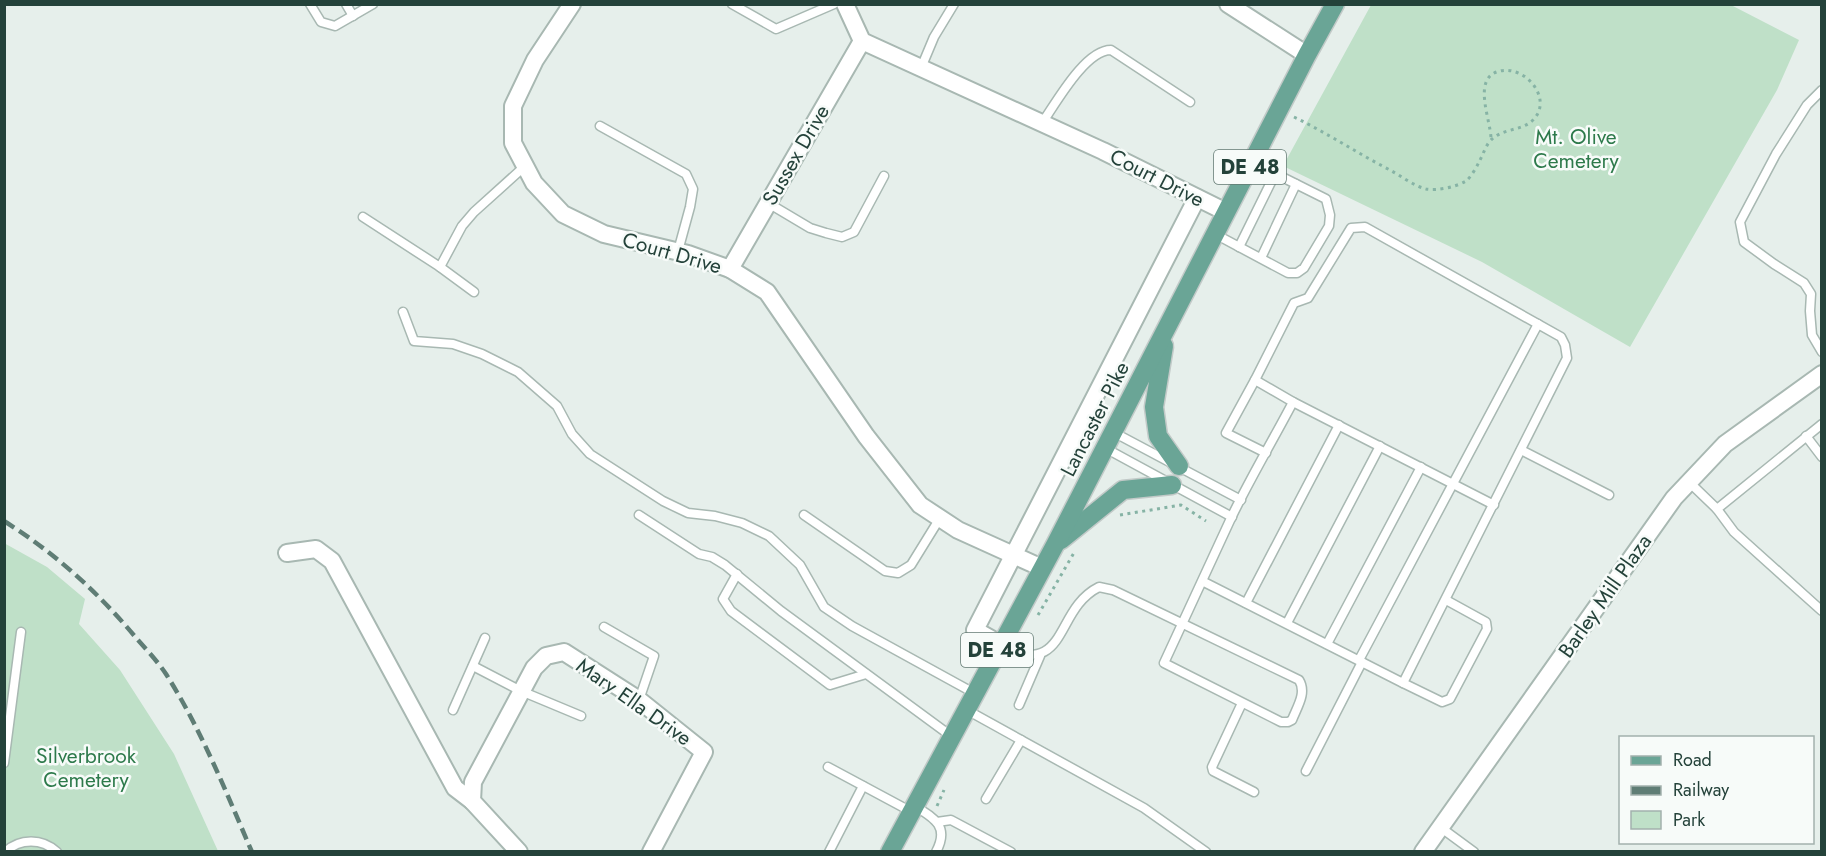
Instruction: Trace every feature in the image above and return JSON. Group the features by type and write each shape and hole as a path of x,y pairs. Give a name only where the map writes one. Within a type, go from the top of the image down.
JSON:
{"main road":[{"name":"Lancaster Pike","path":"890,852 1055,545 1335,4"},
{"path":"1166,329 1154,407 1158,435 1179,466"},
{"path":"1055,545 1123,490 1172,484"}],"street":[{"name":"Court Drive","path":"572,4 535,60 513,106 513,143 534,183 563,214 604,234 678,251 730,269 767,292 866,435 920,505 958,530 1041,568"},
{"path":"845,4 862,41"},
{"path":"1228,4 1307,55"},
{"name":"Court Drive","path":"862,41 1103,151 1227,212"},
{"name":"Sussex Drive","path":"730,269 862,41"},
{"path":"999,646 975,630 1197,198"},
{"name":"Barley Mill Plaza","path":"1423,852 1674,498 1725,444 1821,374"},
{"path":"287,553 316,549 333,561 455,788 472,801 519,852"},
{"name":"Mary Ella Drive","path":"472,801 472,782 534,668 546,656 564,652 639,700 704,752 651,852"}],"lane":[{"path":"310,4 321,22 335,27 373,4"},
{"path":"346,4 353,16"},
{"path":"732,4 776,29 834,4"},
{"path":"921,68 934,37 954,4"},
{"path":"1042,123 1079,72 1106,50 1111,50 1190,102"},
{"path":"1821,90 1807,105 1776,154 1740,222 1744,242 1804,283 1811,294 1812,335 1821,352"},
{"path":"600,126 686,174 693,189 678,251"},
{"path":"1215,234 1288,273 1297,273 1304,268 1329,226 1330,215 1326,199 1252,162"},
{"path":"440,267 462,226 474,212 525,166"},
{"path":"1239,247 1275,174"},
{"path":"768,203 810,228 842,237 854,232 884,176"},
{"path":"1260,258 1296,184"},
{"path":"363,217 474,291"},
{"path":"1266,453 1226,433 1294,303 1308,298 1351,228 1365,227 1561,338 1565,345 1567,358 1403,683"},
{"path":"403,312 414,340 453,344 482,354 518,372 557,406 572,434 590,454 663,501 688,513 716,516 742,523 769,536 800,565 824,607 852,626 974,693"},
{"path":"1306,771 1360,661 1538,324"},
{"path":"1255,380 1293,402 1494,505"},
{"path":"1019,705 1040,656 1050,648 1090,591 1099,587 1113,590 1182,624 1299,680 1303,693 1292,720 1281,722 1164,663 1182,624 1202,581 1232,517 1293,402"},
{"path":"1717,509 1821,424"},
{"path":"1246,603 1339,425"},
{"path":"1806,435 1821,458"},
{"path":"1109,440 1179,466 1241,500"},
{"path":"1109,440 1172,484 1232,517"},
{"path":"1287,623 1380,446"},
{"path":"1521,450 1609,495"},
{"path":"1327,644 1421,467"},
{"path":"1689,482 1717,509 1734,532 1821,611"},
{"path":"639,515 699,554 712,557 725,565 781,611 951,736"},
{"path":"804,515 885,571 898,573 911,565 940,518"},
{"path":"737,574 723,599 731,611 830,685 866,675"},
{"path":"1202,581 1442,702 1450,699 1487,629 1486,622 1446,600"},
{"path":"604,627 654,656 639,700"},
{"path":"4,763 21,632"},
{"path":"453,710 485,638"},
{"path":"999,646 1016,655 1040,656"},
{"path":"473,666 521,691 581,716"},
{"path":"1242,703 1212,766 1213,771 1254,792"},
{"path":"965,709 1144,808 1206,852"},
{"path":"986,799 1021,740"},
{"path":"828,767 863,786 930,816 937,822 942,832 942,840 936,852"},
{"path":"829,852 863,786"},
{"path":"937,822 951,820 1011,852"},
{"path":"1440,828 1474,852"},
{"path":"5,852 18,843 26,841 45,844 57,852"}],"path":[{"path":"1279,110 1333,136 1376,163 1427,189 1447,188 1466,180 1478,164 1491,139 1533,121 1539,111 1541,101 1538,91 1521,73 1510,70 1498,71 1484,87 1491,139"},
{"path":"1113,516 1181,505 1206,521"}],"green space":[{"name":"Mt. Olive Cemetery","path":"1371,5 1731,5 1799,40 1777,90 1630,347 1482,262 1283,166"},
{"name":"Silverbrook Cemetery","path":"4,543 47,567 85,599 79,624 120,670 174,754 218,851 5,851"}],"railway":[{"path":"4,521 41,546 92,590 163,670 202,739 252,852"}]}
